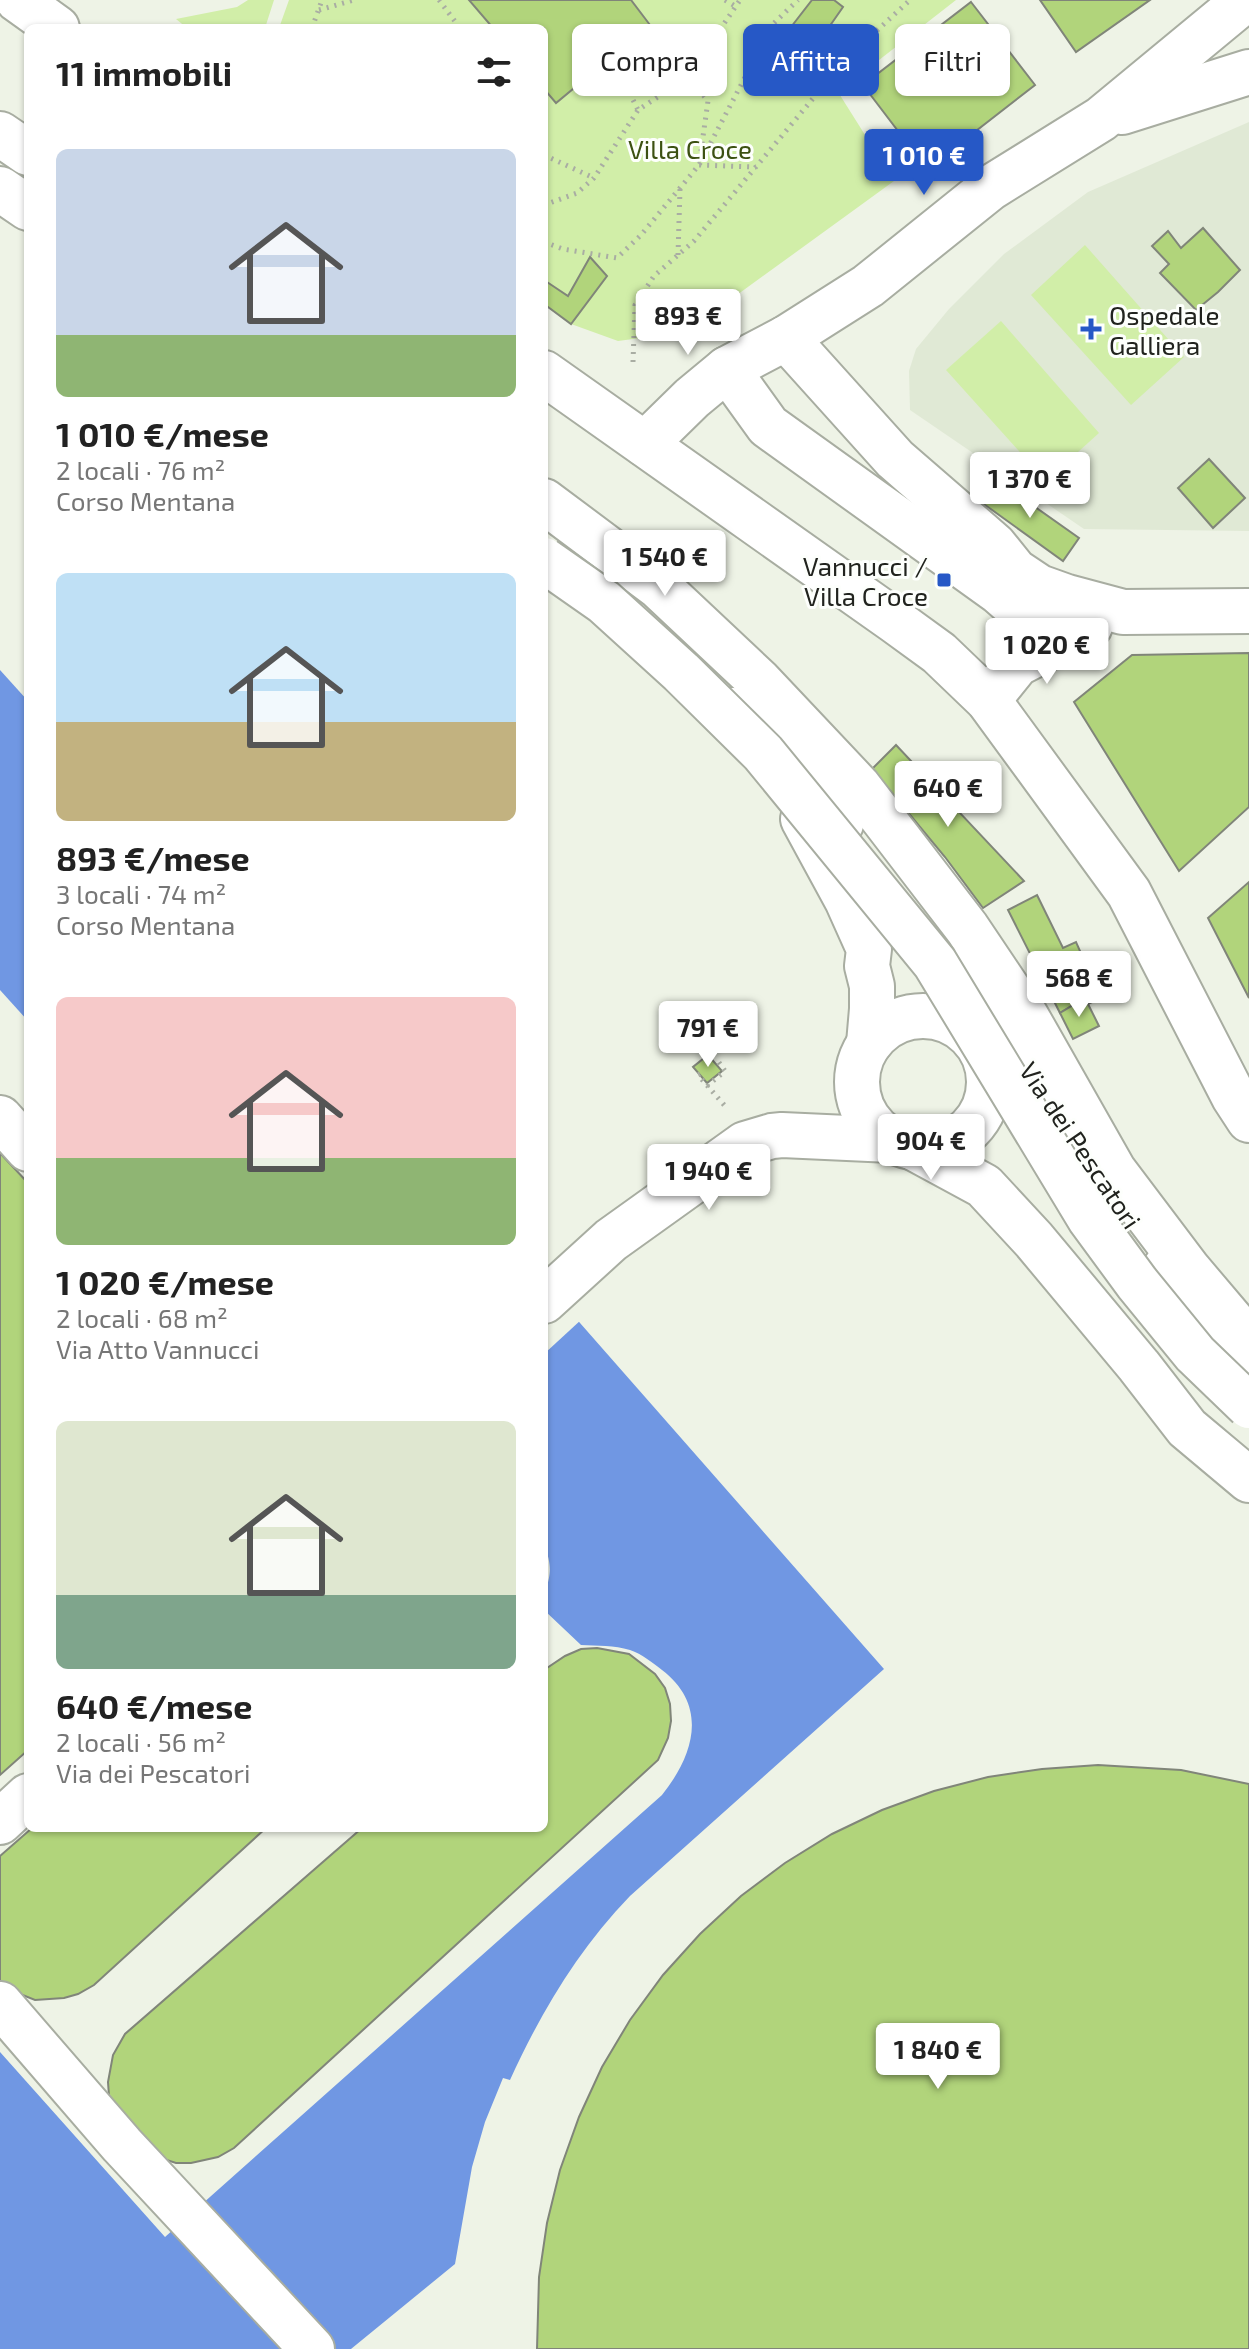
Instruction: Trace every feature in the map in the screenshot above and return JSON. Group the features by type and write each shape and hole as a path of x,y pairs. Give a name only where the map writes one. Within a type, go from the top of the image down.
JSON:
{"main road":[{"path":"18,0 51,24"},
{"path":"645,444 727,369 786,338 868,286 990,188 1101,119 1245,0"},
{"path":"1101,119 1249,72"},
{"path":"0,134 24,150"},
{"path":"0,173 24,189"},
{"path":"0,189 24,205"},
{"path":"786,338 895,459 994,545 1015,571 1039,587 1123,612 1249,611"},
{"path":"727,369 768,426 999,592 1023,613 1074,633"},
{"path":"548,376 939,653 988,700 1129,893 1234,1097 1249,1120"},
{"path":"548,504 659,587 759,681 858,786 967,928 1026,1016 1114,1171 1188,1269 1249,1341"},
{"name":"Via dei Pescatori","path":"548,548 675,651 733,710 750,730 788,789 847,900 869,949 895,983 975,1043 988,1074 987,1096 973,1125 955,1140 934,1147 902,1144 874,1126 862,1107 857,1085 872,1009 872,986 867,966 869,949"},
{"path":"548,563 604,602 763,753 935,963 1090,1219 1137,1283 1195,1354 1249,1406"},
{"path":"1015,571 1023,613 1017,664"},
{"path":"988,700 1017,664 1074,633 1123,612"},
{"name":"Via dei Pescatori","path":"733,710 761,715 776,728 921,947 998,1018 1051,1106 1212,1334 1249,1366"},
{"path":"792,1135 815,1117 885,1028 916,1017 939,1019"},
{"path":"0,1118 24,1145"},
{"path":"548,1297 611,1240 745,1144 772,1136 792,1135 902,1144 984,1186 1139,1366 1187,1428 1249,1480"},
{"path":"0,1805 24,1784"},
{"path":"0,1822 24,1800"},
{"path":"0,2004 122,2145 312,2349"}],"path":[{"path":"314,24 322,0"},
{"path":"319,10 354,0"},
{"path":"439,0 457,24"},
{"path":"725,0 735,6"},
{"path":"723,24 740,0"},
{"path":"548,243 617,258 641,235 699,165 773,24 798,0"},
{"path":"633,362 635,305 654,276 694,241 846,59 910,0"},
{"path":"631,96 638,110"},
{"path":"548,204 577,193 594,178 638,110 659,96"},
{"path":"699,165 708,101 704,96"},
{"path":"548,157 594,178"},
{"path":"699,165 756,167"},
{"path":"678,255 680,188"},
{"path":"707,1086 725,1071 718,1061"}],"shaded area":[{"name":"Ospedale Galliera","path":"1249,122 1249,531 1084,529 910,410 909,371 916,349 949,309 1004,254 1088,192"}],"green space":[{"path":"248,0 274,0 266,24 182,24 176,19 237,7"},
{"name":"Villa Croce","path":"289,0 956,0 925,24 895,24 895,48 879,60 879,24 743,24 743,96 841,96 894,181 686,332 618,341 571,324 548,307 548,24 280,24"},
{"path":"1085,245 1184,357 1131,405 1031,295"},
{"path":"1001,321 1099,433 1046,481 946,370"}],"water":[{"path":"0,670 24,697 24,1017 0,990"},
{"path":"548,1287 884,1669 630,1896 594,1938 548,2006 510,2080 503,2078 485,2122 472,2167 455,2264 351,2349 0,2349 0,2052 165,2237 662,1795 673,1780 682,1764 692,1731 686,1699 677,1684 643,1656 624,1648 581,1645 548,1614"}],"pier":[{"path":"548,1282 582,1319 548,1350"}],"building":[{"path":"469,0 631,0 649,24 572,24 572,90 556,103 548,94 548,24 490,24"},
{"path":"812,0 834,0 843,7 831,24 793,24"},
{"path":"1040,0 1150,0 1076,52"},
{"path":"971,2 988,24 942,24"},
{"path":"1010,53 1035,85 927,169 871,96 879,96 879,73 895,60 895,96 1010,96"},
{"path":"1203,228 1240,270 1196,310 1160,273 1169,264 1152,246 1168,231 1181,248"},
{"path":"590,257 607,276 571,324 548,307 548,283 568,296"},
{"path":"1209,459 1245,498 1213,528 1178,488"},
{"path":"997,480 1079,538 1063,561 981,502"},
{"path":"1249,653 1249,807 1179,871 1074,702 1132,655"},
{"path":"896,745 1024,881 983,908 872,769"},
{"path":"1249,882 1249,998 1208,918"},
{"path":"1037,895 1063,948 1076,942 1101,998 1088,1004 1085,998 1060,1013 1008,910"},
{"path":"1085,998 1099,1026 1073,1039 1060,1013"},
{"path":"708,1055 722,1071 707,1083 693,1067"},
{"path":"0,1153 24,1179 24,1754 0,1775"},
{"path":"597,1648 629,1654 655,1674 665,1688 671,1721 668,1738 658,1760 234,2148 218,2157 191,2163 176,2163 151,2155 112,2109 109,2096 113,2055 125,2034 357,1832 548,1832 548,1667 581,1649"},
{"path":"1098,1765 1181,1770 1249,1784 1249,2349 537,2349 539,2277 547,2223 560,2170 579,2117 602,2067 630,2020 663,1975 700,1934 741,1896 785,1863 832,1834 882,1810 934,1791 988,1777"},
{"path":"27,1832 262,1832 94,1985 64,1998 35,2000 0,1986 0,1856"}],"place":[{"name":"Ospedale Galliera","path":"1091,329"},
{"name":"Vannucci / Villa Croce","path":"944,580"}]}
